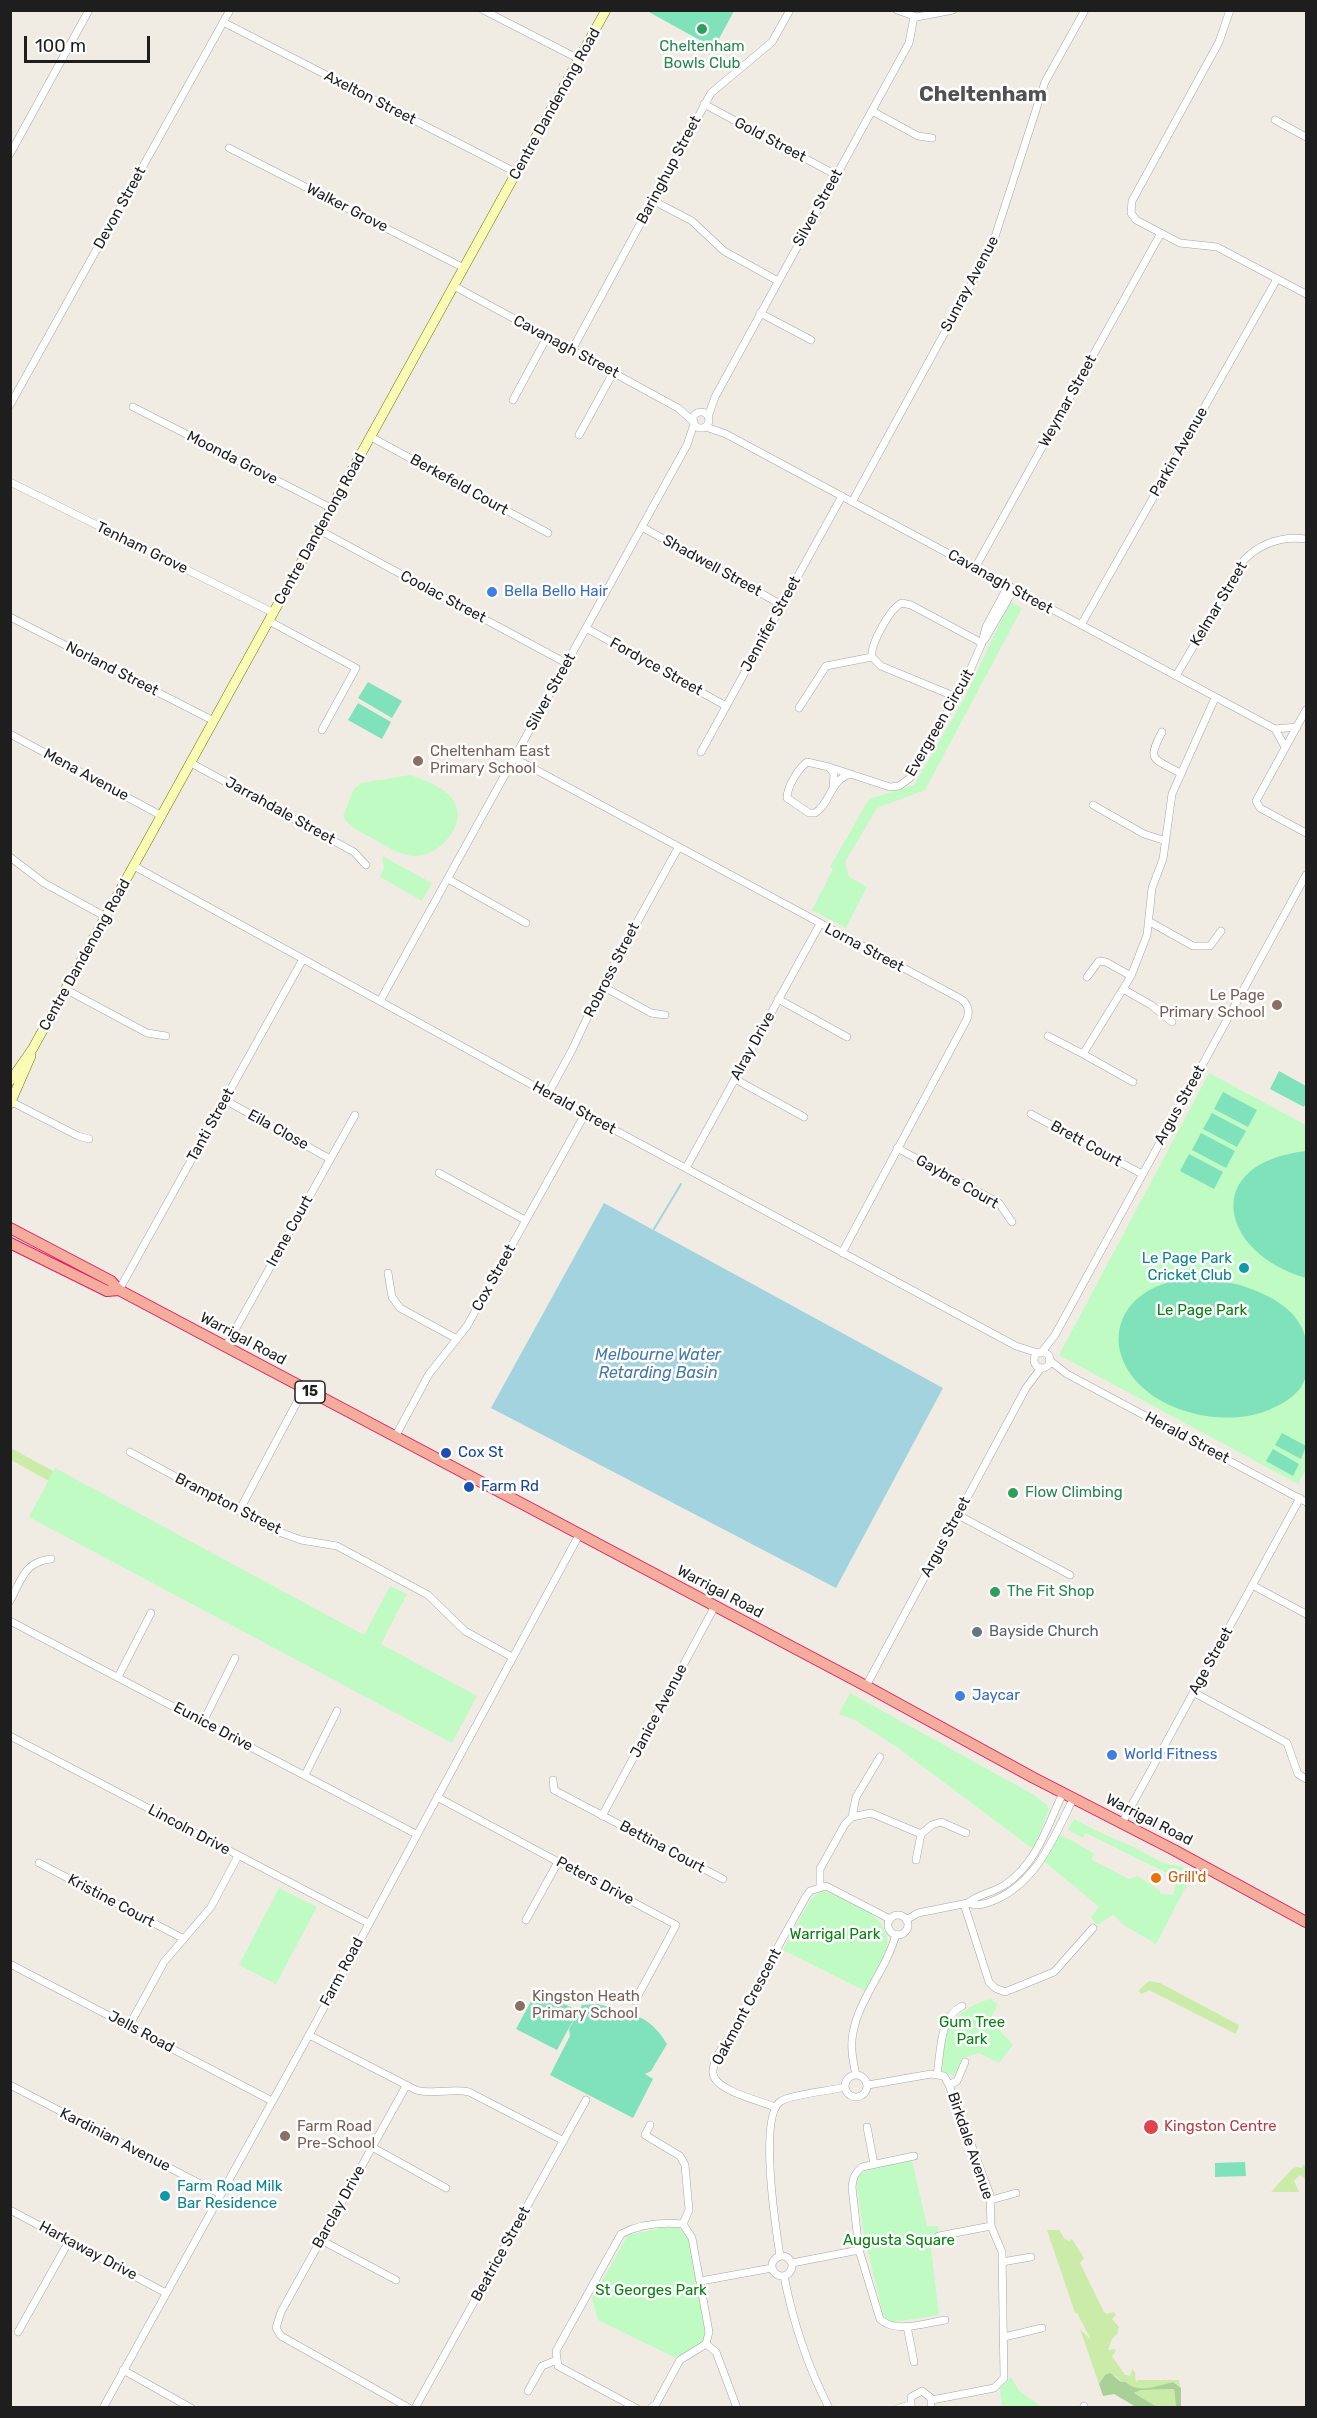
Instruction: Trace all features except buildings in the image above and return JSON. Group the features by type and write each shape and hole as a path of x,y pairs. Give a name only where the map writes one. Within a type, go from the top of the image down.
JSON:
{"highway":[{"name":"Warrigal Road","path":"10,1228 111,1281 119,1290 1306,1922"},
{"name":"Warrigal Road","path":"10,1243 107,1291 119,1290"}],"main road":[{"name":"Centre Dandenong Road","path":"10,1081 33,1048 106,917 606,10"},
{"name":"Centre Dandenong Road","path":"11,1102 17,1071"}],"street":[{"path":"10,154 89,10"},
{"name":"Devon Street","path":"10,405 230,10"},
{"path":"483,10 579,59"},
{"name":"Baringhup Street","path":"572,350 704,104 720,83 772,42 790,10"},
{"path":"897,10 914,17 953,10"},
{"name":"Sunray Avenue","path":"852,502 992,246 1045,82 1083,10"},
{"path":"1230,10 1219,42 1130,208 1136,220 1182,244 1217,247 1306,294"},
{"name":"Silver Street","path":"687,445 704,427 709,418 715,397 909,43 914,17"},
{"name":"Axelton Street","path":"223,22 517,173"},
{"name":"Gold Street","path":"704,104 836,175"},
{"path":"872,111 918,136 932,138"},
{"path":"1275,120 1306,137"},
{"name":"Walker Grove","path":"229,148 464,268"},
{"path":"652,200 692,221 724,251 778,281"},
{"name":"Weymar Street","path":"975,568 1161,233"},
{"name":"Parkin Avenue","path":"1081,625 1277,279"},
{"name":"Cavanagh Street","path":"454,286 678,408 694,423 726,434 1275,729"},
{"path":"760,313 811,340"},
{"path":"513,400 547,337"},
{"path":"579,435 613,373"},
{"name":"Silver Street","path":"380,1001 687,445 694,417 715,397"},
{"name":"Moonda Grove","path":"133,407 331,508"},
{"name":"Cavanagh Street","path":"678,408 700,413 726,434"},
{"name":"Berkefeld Court","path":"370,437 548,533"},
{"name":"Tenham Grove","path":"10,483 272,617 356,668 322,730"},
{"name":"Jennifer Street","path":"701,752 842,496"},
{"name":"Shadwell Street","path":"642,527 782,605"},
{"name":"Coolac Street","path":"319,530 566,663"},
{"name":"Kelmar Street","path":"1176,676 1244,560 1268,543 1285,538 1306,539"},
{"name":"Evergreen Circuit","path":"851,774 842,777 833,787 823,806 815,813 809,813 788,798 788,791 805,763 809,761 851,774 890,787 899,786 907,781 956,697 1011,587"},
{"path":"956,697 881,666 872,657 873,645 892,610 902,603 911,605 982,643"},
{"name":"Norland Street","path":"10,617 214,721"},
{"name":"Fordyce Street","path":"586,628 726,706"},
{"path":"799,708 826,666 872,657"},
{"path":"1083,1054 1131,976 1147,935 1152,888 1163,859 1172,794 1215,698"},
{"path":"1306,710 1261,790 1257,804 1260,808 1306,833"},
{"path":"1285,747 1275,729 1297,727"},
{"path":"1162,732 1152,749 1153,755 1180,773"},
{"name":"Mena Avenue","path":"10,734 162,816"},
{"name":"Lorna Street","path":"514,758 961,999 968,1008 967,1018 842,1253"},
{"name":"Jarrahdale Street","path":"191,762 354,852 366,865"},
{"path":"829,767 834,774 833,787"},
{"path":"1093,805 1144,834 1166,841"},
{"name":"Robross Street","path":"548,1094 602,986 678,848"},
{"path":"10,857 47,885 106,917"},
{"name":"Herald Street","path":"134,866 842,1253 1016,1346 1044,1356 1067,1374 1303,1500"},
{"name":"Argus Street","path":"1044,1356 1306,875"},
{"path":"448,879 526,923"},
{"path":"1150,922 1193,946 1210,946 1221,931"},
{"name":"Alray Drive","path":"686,1168 820,924"},
{"name":"Tanti Street","path":"119,1290 303,959"},
{"path":"1087,977 1099,961 1106,962 1131,976"},
{"path":"602,986 651,1013 665,1015"},
{"path":"65,989 147,1033 166,1036"},
{"path":"1123,989 1151,1005 1172,1022"},
{"path":"778,999 847,1037"},
{"path":"1048,1036 1133,1082"},
{"path":"735,1078 804,1118"},
{"name":"Eila Close","path":"225,1100 330,1159"},
{"path":"11,1102 78,1136 89,1139"},
{"name":"Cox Street","path":"395,1437 429,1374 467,1326 585,1114"},
{"name":"Brett Court","path":"1031,1114 1142,1174"},
{"name":"Irene Court","path":"226,1347 355,1115"},
{"name":"Gaybre Court","path":"897,1148 999,1203 1012,1222"},
{"path":"439,1173 525,1220"},
{"path":"388,1273 392,1297 400,1308 457,1339"},
{"name":"Herald Street","path":"1016,1346 1039,1365 1067,1374"},
{"path":"1039,1365 1044,1356"},
{"path":"1039,1365 1044,1356"},
{"name":"Argus Street","path":"866,1686 1039,1365"},
{"path":"239,1511 304,1389"},
{"name":"Brampton Street","path":"130,1452 274,1530 301,1540 337,1546 428,1595 465,1632 512,1657"},
{"name":"Age Street","path":"1122,1823 1252,1585 1303,1500"},
{"path":"957,1515 1070,1575"},
{"name":"Farm Road","path":"102,2408 309,2035 579,1535"},
{"path":"10,1601 28,1568 40,1560 51,1559"},
{"path":"1252,1585 1306,1614"},
{"name":"Janice Avenue","path":"602,1816 715,1606"},
{"path":"118,1677 151,1613"},
{"name":"Eunice Drive","path":"10,1621 416,1834"},
{"path":"203,1722 235,1658"},
{"path":"1193,1692 1287,1743 1298,1774 1306,1779"},
{"path":"304,1775 337,1711"},
{"name":"Lincoln Drive","path":"10,1736 368,1923"},
{"path":"852,1817 856,1797 880,1756"},
{"name":"Bettina Court","path":"553,1780 554,1790 723,1879"},
{"path":"966,1904 974,1898 1004,1886 1021,1872 1068,1796"},
{"path":"906,1920 918,1912 966,1904 976,1906 1010,1893 1027,1879 1041,1860 1068,1796"},
{"name":"Peters Drive","path":"436,1797 676,1924 635,2001"},
{"path":"890,1919 833,1888 820,1887 820,1869 845,1824 852,1817 871,1813 921,1834"},
{"path":"916,1860 921,1834 932,1825 941,1822 966,1833"},
{"path":"129,2026 160,1968 211,1907 238,1856"},
{"path":"526,1920 558,1862"},
{"name":"Kristine Court","path":"39,1863 184,1939"},
{"name":"Oakmont Crescent","path":"775,2107 753,2101 718,2084 713,2076 713,2067 732,2031 750,2006 756,1989 805,1898 810,1891 820,1887"},
{"path":"966,1904 990,1982 995,1988 1005,1992 1054,1972 1093,1929"},
{"path":"890,1919 898,1915 906,1920"},
{"path":"890,1919 888,1928 896,1935"},
{"path":"896,1935 905,1931 906,1920"},
{"path":"856,2075 851,2046 856,2019 892,1950 896,1935"},
{"name":"Jells Road","path":"10,1964 272,2101"},
{"path":"868,2085 937,2074 944,2029 955,2009 962,2006"},
{"path":"309,2035 406,2086 427,2093 458,2090 470,2092 564,2141"},
{"name":"Birkdale Avenue","path":"949,2085 957,2081 965,2062"},
{"name":"Birkdale Avenue","path":"932,2404 994,2388 1000,2385 1005,2371 1000,2243 991,2226 990,2200 949,2085 944,2076 937,2074"},
{"path":"856,2075 864,2078 868,2085 865,2094 858,2098 848,2095 845,2088 848,2078 856,2075"},
{"name":"Kardinian Avenue","path":"10,2085 220,2194"},
{"name":"Barclay Drive","path":"276,2329 279,2317 406,2086"},
{"path":"780,2256 770,2167 772,2118 775,2107 788,2099 845,2088"},
{"name":"Beatrice Street","path":"415,2408 586,2100"},
{"path":"650,2125 642,2134 680,2156 686,2165 689,2210 683,2224"},
{"path":"867,2127 874,2164"},
{"path":"372,2147 446,2188"},
{"path":"914,2156 862,2167 853,2179 859,2250 880,2319 889,2326 907,2326 945,2320"},
{"path":"990,2200 1016,2193"},
{"name":"Harkaway Drive","path":"10,2210 166,2293"},
{"path":"636,2408 558,2366 556,2351 621,2234 639,2227 668,2222 683,2224 692,2238 709,2332 706,2344 680,2360 656,2404 651,2408"},
{"path":"939,2236 991,2226"},
{"path":"321,2240 396,2280"},
{"path":"18,2332 69,2241"},
{"path":"792,2263 859,2250"},
{"path":"780,2256 787,2257 792,2263 790,2273 784,2276 777,2275 772,2268 773,2261 780,2256"},
{"path":"1002,2262 1031,2257"},
{"path":"701,2281 772,2268"},
{"path":"784,2276 805,2351 830,2408"},
{"path":"907,2326 914,2362"},
{"path":"1004,2337 1042,2328"},
{"path":"266,2332 276,2329 281,2336 409,2408"},
{"path":"706,2344 716,2352 737,2408"},
{"path":"528,2391 542,2366 557,2360"},
{"path":"123,2370 191,2408"},
{"path":"899,2408 910,2406 911,2397 918,2392 926,2392 932,2404"}],"green space":[{"name":"Cheltenham Bowls Club","path":"647,11 734,11 714,48"},
{"path":"1010,602 1022,608 925,790 877,808 845,862 849,877 867,887 846,928 812,910 833,869 830,867 869,799 914,785 964,699"},
{"path":"368,682 402,701 392,718 358,698"},
{"path":"358,703 391,722 382,739 348,720"},
{"path":"410,775 431,783 445,792 451,797 457,809 456,826 446,841 431,852 415,856 392,850 356,829 343,816 354,789 361,783"},
{"path":"382,856 432,883 422,901 380,877 384,868"},
{"path":"1279,1071 1306,1086 1304,1107 1270,1089"},
{"name":"Le Page Park","path":"1209,1073 1306,1125 1306,1469 1298,1484 1059,1355"},
{"path":"1223,1092 1257,1110 1248,1127 1214,1109"},
{"path":"1212,1113 1246,1131 1237,1147 1203,1129"},
{"path":"1201,1133 1235,1151 1226,1168 1192,1150"},
{"path":"1306,1151 1306,1278 1277,1266 1254,1249 1240,1230 1234,1210 1236,1190 1249,1172 1272,1159"},
{"path":"1189,1154 1223,1172 1214,1189 1180,1171"},
{"path":"1199,1278 1247,1287 1264,1294 1292,1313 1301,1326 1306,1341 1307,1362 1305,1379 1299,1390 1289,1399 1273,1408 1252,1415 1229,1418 1205,1416 1181,1410 1159,1399 1140,1385 1126,1367 1119,1346 1119,1334 1128,1308 1146,1292 1163,1284"},
{"path":"1282,1433 1306,1446 1301,1459 1275,1445"},
{"path":"11,1448 53,1471 49,1481 11,1460"},
{"path":"1273,1449 1299,1464 1293,1476 1266,1461"},
{"path":"55,1468 364,1635 390,1586 407,1594 381,1644 477,1696 452,1743 29,1517"},
{"path":"850,1693 1034,1795 1047,1805 1049,1810 1033,1849 898,1748 855,1720 839,1714"},
{"path":"1074,1819 1162,1862 1184,1868 1192,1875 1156,1944 1125,1926 1113,1915 1097,1925 1091,1917 1099,1907 1044,1861 1059,1834 1094,1853 1092,1860 1129,1879 1138,1876 1160,1891 1160,1894 1173,1895 1177,1878 1086,1833 1083,1838 1068,1830"},
{"path":"279,1888 317,1907 276,1984 239,1965"},
{"name":"Warrigal Park","path":"821,1890 854,1903 875,1917 883,1926 887,1937 887,1948 865,1991 783,1950 810,1900"},
{"path":"1149,1981 1160,1983 1239,2025 1236,2034 1149,1990 1142,1994 1138,1991"},
{"path":"537,1990 578,2011 557,2050 516,2029"},
{"name":"Gum Tree Park","path":"990,1999 998,2004 990,2020 1013,2045 999,2063 979,2053 963,2058 954,2076 942,2071 945,2045 952,2024 966,2010"},
{"path":"598,2004 638,2016 653,2026 667,2044 651,2071 645,2074 653,2079 633,2118 550,2075 570,2036 569,2029 582,2005"},
{"name":"Augusta Square","path":"912,2161 927,2226 938,2226 941,2245 931,2248 939,2315 893,2322 884,2318 864,2235 856,2180 861,2174 874,2167"},
{"path":"1245,2162 1246,2176 1215,2177 1215,2163"},
{"path":"1303,2165 1306,2166 1306,2180 1300,2175 1294,2181 1299,2192 1271,2192 1292,2169 1302,2168"},
{"name":"St Georges Park","path":"675,2225 688,2233 708,2334 705,2341 678,2359 598,2320 592,2299 628,2235"},
{"path":"1047,2230 1059,2230 1065,2239 1069,2241 1072,2239 1084,2258 1080,2263 1104,2312 1107,2314 1114,2312 1116,2315 1112,2319 1119,2327 1108,2350 1116,2351 1112,2356 1125,2375 1130,2376 1132,2369 1135,2372 1136,2382 1138,2380 1179,2380 1180,2387 1173,2382 1153,2388 1138,2388 1121,2382 1116,2376 1105,2375 1099,2384 1080,2329 1091,2340 1075,2313"},
{"path":"1110,2373 1121,2382 1138,2388 1173,2382 1181,2388 1181,2407 1176,2407 1174,2389 1141,2390 1134,2393 1157,2407 1136,2407 1114,2394 1103,2396 1099,2384 1105,2375"},
{"path":"1011,2377 1019,2391 1042,2407 1002,2407 1000,2389"},
{"path":"1174,2389 1176,2407 1157,2407 1134,2393 1141,2390"}],"water":[{"name":"Melbourne Water Retarding Basin","path":"604,1203 943,1388 836,1588 491,1408"}],"waterway":[{"path":"654,1229 681,1184"}],"place":[{"name":"Cheltenham Bowls Club","path":"702,29"},
{"name":"Bella Bello Hair","path":"492,592"},
{"name":"Cheltenham East Primary School","path":"418,761"},
{"name":"Le Page Primary School","path":"1277,1005"},
{"name":"Le Page Park Cricket Club","path":"1244,1268"},
{"name":"Cox St","path":"446,1453"},
{"name":"Farm Rd","path":"469,1487"},
{"name":"Flow Climbing","path":"1013,1493"},
{"name":"The Fit Shop","path":"995,1592"},
{"name":"Bayside Church","path":"977,1632"},
{"name":"Jaycar","path":"960,1696"},
{"name":"World Fitness","path":"1112,1755"},
{"name":"Grill'd","path":"1156,1878"},
{"name":"Kingston Heath Primary School","path":"520,2006"},
{"name":"Kingston Centre","path":"1151,2127"},
{"name":"Farm Road Pre-School","path":"285,2136"},
{"name":"Farm Road Milk Bar Residence","path":"165,2196"}],"district":[{"name":"Cheltenham","path":"983,95"}]}
